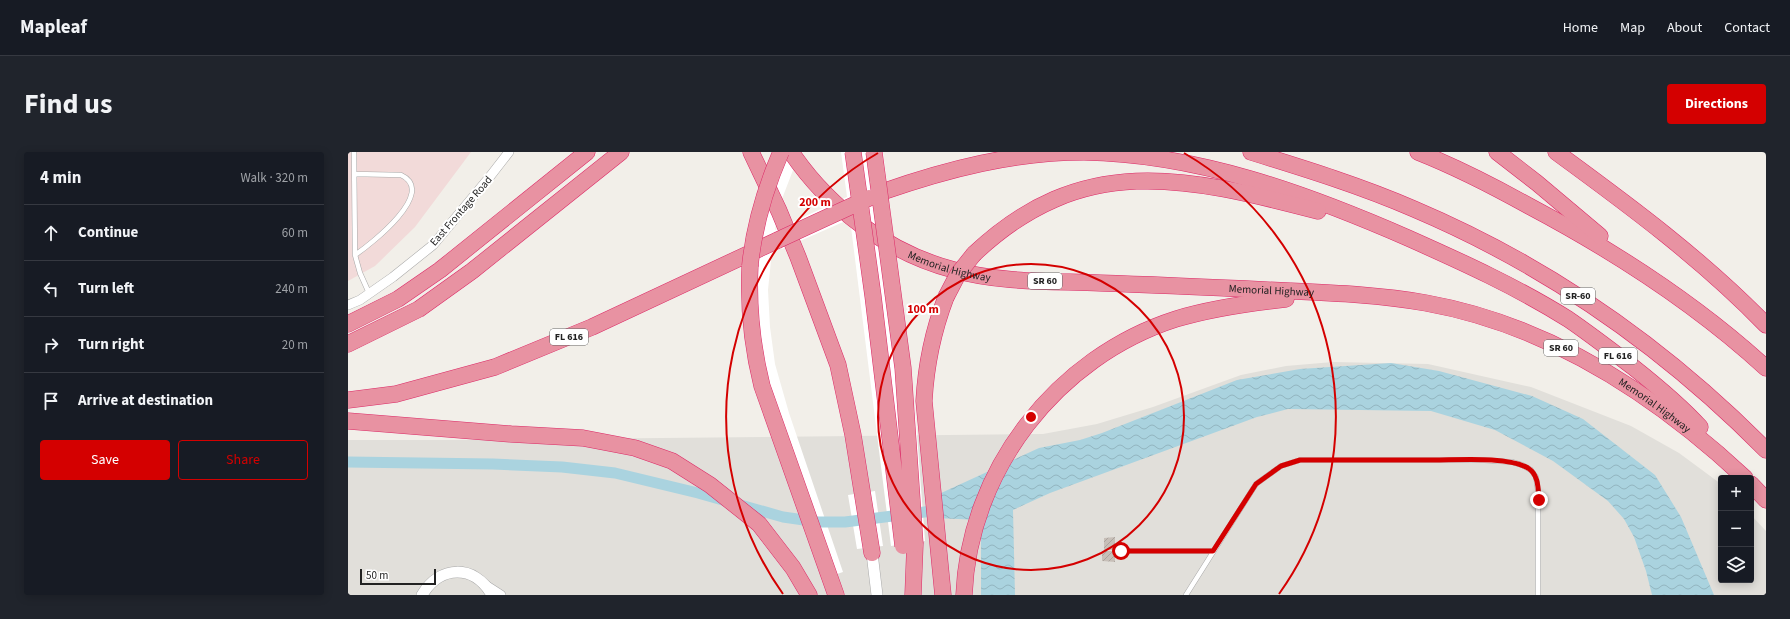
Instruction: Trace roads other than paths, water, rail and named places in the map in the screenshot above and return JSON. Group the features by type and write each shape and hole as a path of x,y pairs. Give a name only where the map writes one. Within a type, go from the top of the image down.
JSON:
{"highway":[{"path":"348,324 398,299 440,270 587,152"},
{"path":"348,344 424,305 472,271 622,152"},
{"path":"751,152 779,211 838,365 853,435 872,553"},
{"path":"781,152 762,200 752,244 749,293 750,320 754,353 762,386 831,577 836,595"},
{"name":"Memorial Highway","path":"791,152 803,169 828,197 852,218 891,244 925,260 953,270 982,276 1018,280 1343,294 1398,299 1450,308 1508,325 1541,338 1594,364 1639,392 1675,418 1742,475"},
{"path":"853,152 909,545"},
{"path":"874,152 903,368 912,595"},
{"name":"FL 616","path":"348,400 396,394 495,367 592,327 882,192 931,175 980,163 1023,156 1084,152 1137,156 1200,166 1258,181 1329,205 1473,267 1569,320 1611,350 1667,394 1692,418 1744,475"},
{"name":"SR-60","path":"1251,152 1281,159 1413,208 1462,230 1520,260 1598,309 1645,343 1708,395 1766,450"},
{"path":"1418,152 1498,189 1560,222 1653,278"},
{"path":"1497,152 1653,278 1704,316 1766,368"},
{"path":"1556,152 1687,251 1743,302 1766,326"},
{"path":"1568,152 1590,177"},
{"path":"943,595 924,401 925,379 933,334 946,297 958,274 974,254 1007,223 1037,203 1059,193 1084,184 1132,176 1176,179 1238,191 1366,223 1395,233"},
{"path":"964,595 972,536 985,498 1002,463 1030,420 1054,393 1095,359 1135,336 1174,319 1206,310 1239,304 1343,294"},
{"path":"348,421 582,438 635,448 672,461 710,485 759,524 793,568 809,595"},
{"name":"Memorial Highway","path":"1754,486 1766,500"}],"street":[{"name":"East Frontage Road","path":"348,305 370,293 393,277 433,245 488,180 509,152"},
{"path":"872,553 877,595"},
{"path":"414,595 438,577 451,572 464,573 476,577 489,590 501,595"},
{"path":"422,595 428,585"}],"lane":[{"path":"354,152 355,255 360,272 370,293"},
{"path":"355,174 401,175 406,177 411,187 410,200 401,215 371,244 355,255"},
{"path":"1186,595 1256,484 1281,466 1300,460 1481,460 1512,462 1527,467 1535,475 1537,481 1539,505 1538,595"},
{"path":"1121,551 1213,551"}],"water":[{"path":"1391,363 1439,371 1532,396 1583,419 1655,475 1681,517 1714,595 1652,595 1646,571 1634,537 1624,519 1608,501 1553,461 1495,430 1431,411 1288,409 1257,417 1050,493 1013,510 1015,595 981,595 981,520 934,518 939,494 1039,448 1080,440 1102,433 1237,380 1300,369"}],"waterway":[{"path":"348,462 493,464 562,467 615,473 698,493 783,517 818,522 845,522 940,510"}]}
